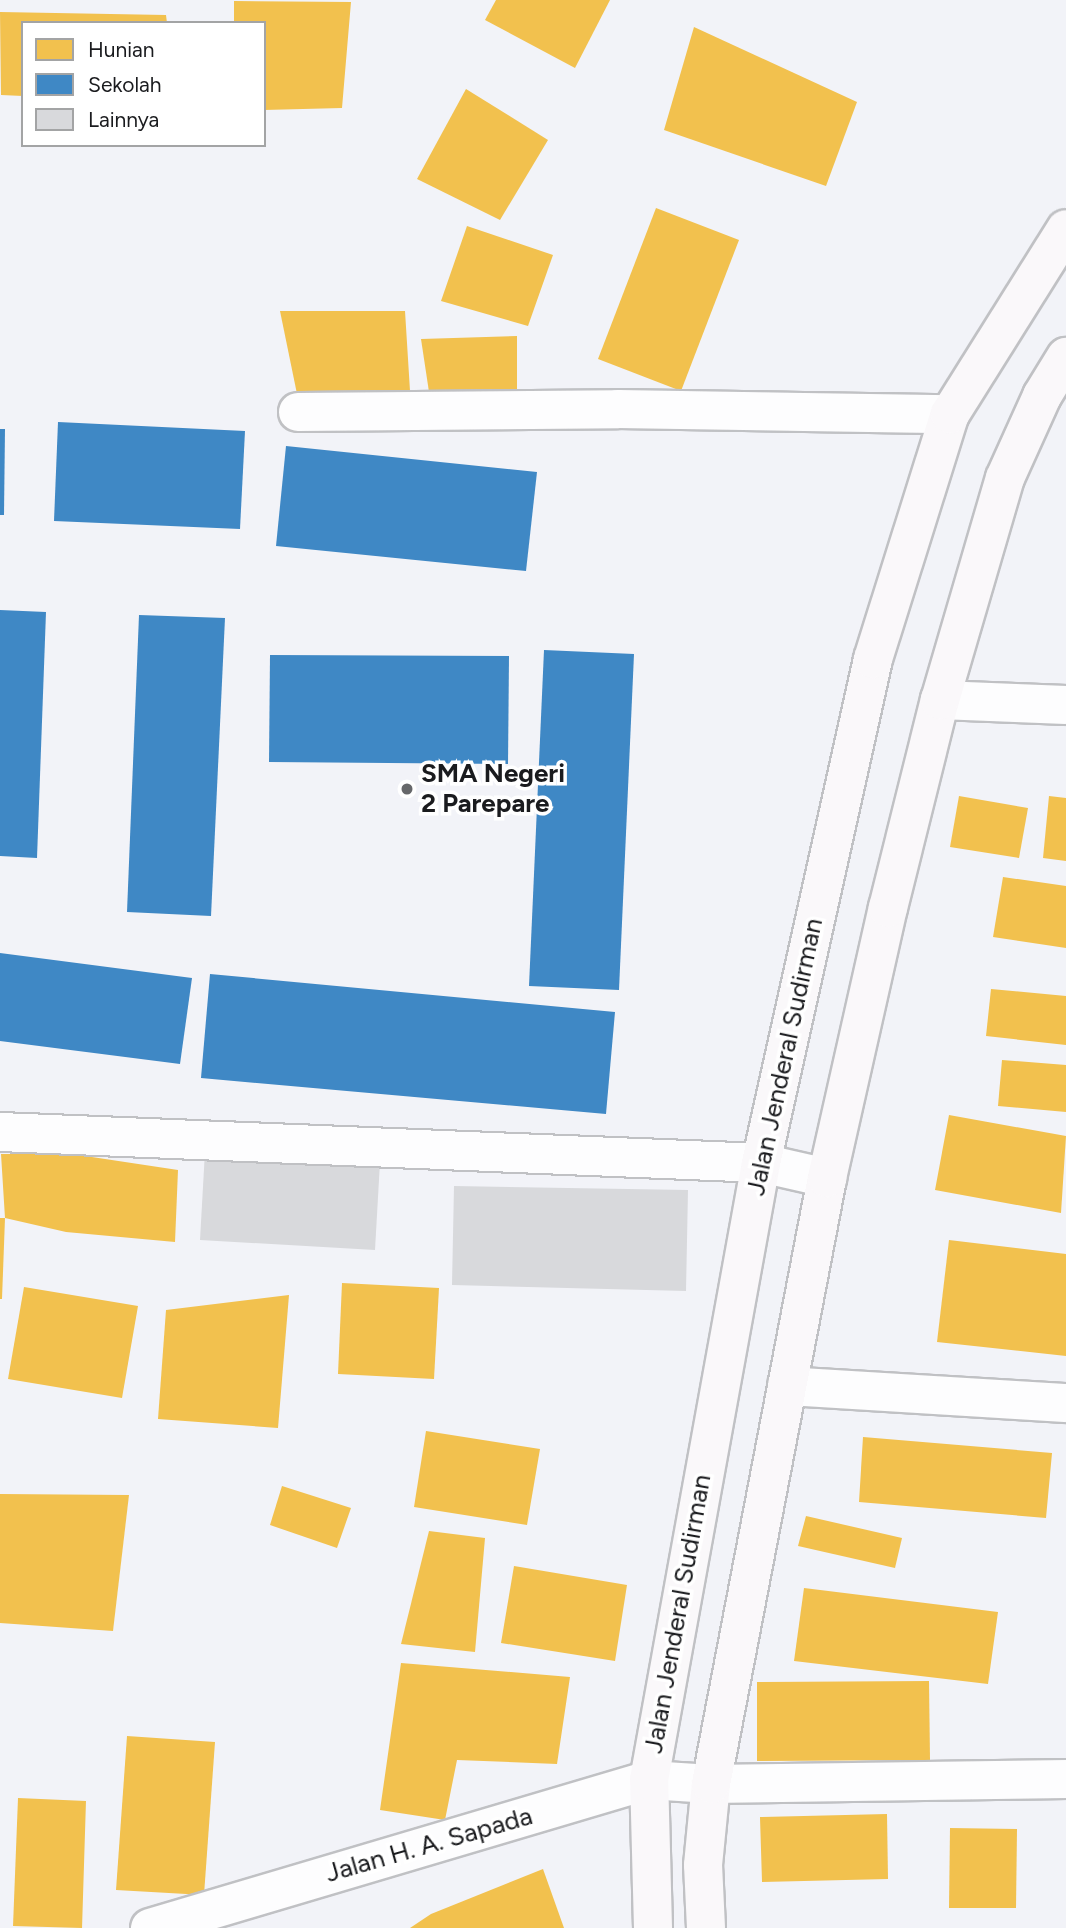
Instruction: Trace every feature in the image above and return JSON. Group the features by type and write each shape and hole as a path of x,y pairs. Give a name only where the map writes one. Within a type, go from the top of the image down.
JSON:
{"main road":[{"name":"Jalan Jenderal Sudirman","path":"653,1928 649,1780 761,1163 873,659 950,414 1066,229"},
{"path":"706,1928 703,1865 711,1783 827,1178 940,700 1005,478 1042,396 1066,358"}],"street":[{"path":"298,412 618,409 950,414"},
{"path":"940,700 1066,705"},
{"path":"0,1132 761,1163 827,1178"},
{"path":"787,1385 1066,1403"},
{"name":"Jalan H. A. Sapada","path":"150,1928 649,1780 711,1783 1066,1779"}],"building: Hunian":[{"path":"496,0 610,0 575,68 485,20"},
{"path":"234,1 351,2 342,108 266,110 266,21 234,21"},
{"path":"0,12 166,15 167,21 21,21 21,96 1,95"},
{"path":"694,27 857,102 826,186 664,130"},
{"path":"466,89 548,140 500,220 417,179"},
{"path":"656,208 739,240 681,391 598,359"},
{"path":"467,226 553,255 528,326 441,301"},
{"path":"280,311 405,311 410,391 297,394"},
{"path":"517,336 517,400 429,392 421,339"},
{"path":"959,796 1028,808 1019,858 950,847"},
{"path":"1049,796 1066,798 1066,861 1043,858"},
{"path":"1003,877 1066,886 1066,948 993,937"},
{"path":"991,989 1066,996 1066,1045 986,1036"},
{"path":"1002,1060 1066,1065 1066,1112 998,1106"},
{"path":"949,1115 1066,1136 1061,1213 935,1190"},
{"path":"1,1154 72,1154 178,1170 175,1242 66,1232 5,1218"},
{"path":"0,1218 5,1218 2,1299 0,1299"},
{"path":"949,1240 1066,1254 1066,1356 937,1342"},
{"path":"342,1283 439,1288 434,1379 338,1374"},
{"path":"24,1287 138,1306 122,1398 8,1379"},
{"path":"289,1295 278,1428 158,1419 166,1310"},
{"path":"426,1431 540,1449 527,1525 414,1507"},
{"path":"863,1437 1052,1453 1046,1518 859,1502"},
{"path":"282,1486 351,1508 337,1548 270,1525"},
{"path":"0,1494 129,1495 113,1631 0,1623"},
{"path":"806,1516 902,1538 895,1568 798,1546"},
{"path":"429,1531 485,1538 475,1652 401,1644"},
{"path":"514,1566 627,1585 615,1661 501,1643"},
{"path":"804,1588 998,1612 988,1684 794,1661"},
{"path":"401,1663 570,1677 557,1764 457,1760 445,1820 380,1810"},
{"path":"929,1681 930,1760 757,1761 757,1682"},
{"path":"127,1736 215,1742 204,1895 116,1890"},
{"path":"18,1798 86,1801 82,1928 13,1926"},
{"path":"887,1814 888,1879 762,1882 760,1817"},
{"path":"950,1828 1017,1829 1016,1908 949,1908"},
{"path":"543,1869 564,1928 410,1928 431,1914"}],"building: Sekolah":[{"path":"58,422 245,431 240,529 54,521"},
{"path":"0,429 5,429 4,515 0,515"},
{"path":"286,446 537,472 526,571 276,546"},
{"path":"0,610 46,612 37,858 0,856"},
{"path":"139,615 225,618 211,916 127,912"},
{"path":"544,650 634,654 619,990 529,986"},
{"path":"270,655 509,656 508,764 269,762"},
{"path":"0,953 192,978 180,1064 0,1041"},
{"path":"210,974 615,1012 606,1114 201,1078"}],"building: Lainnya":[{"path":"205,1151 380,1162 375,1250 200,1240"},
{"path":"454,1186 688,1190 686,1291 452,1285"}],"place":[{"name":"SMA Negeri 2 Parepare","path":"407,789"}]}
